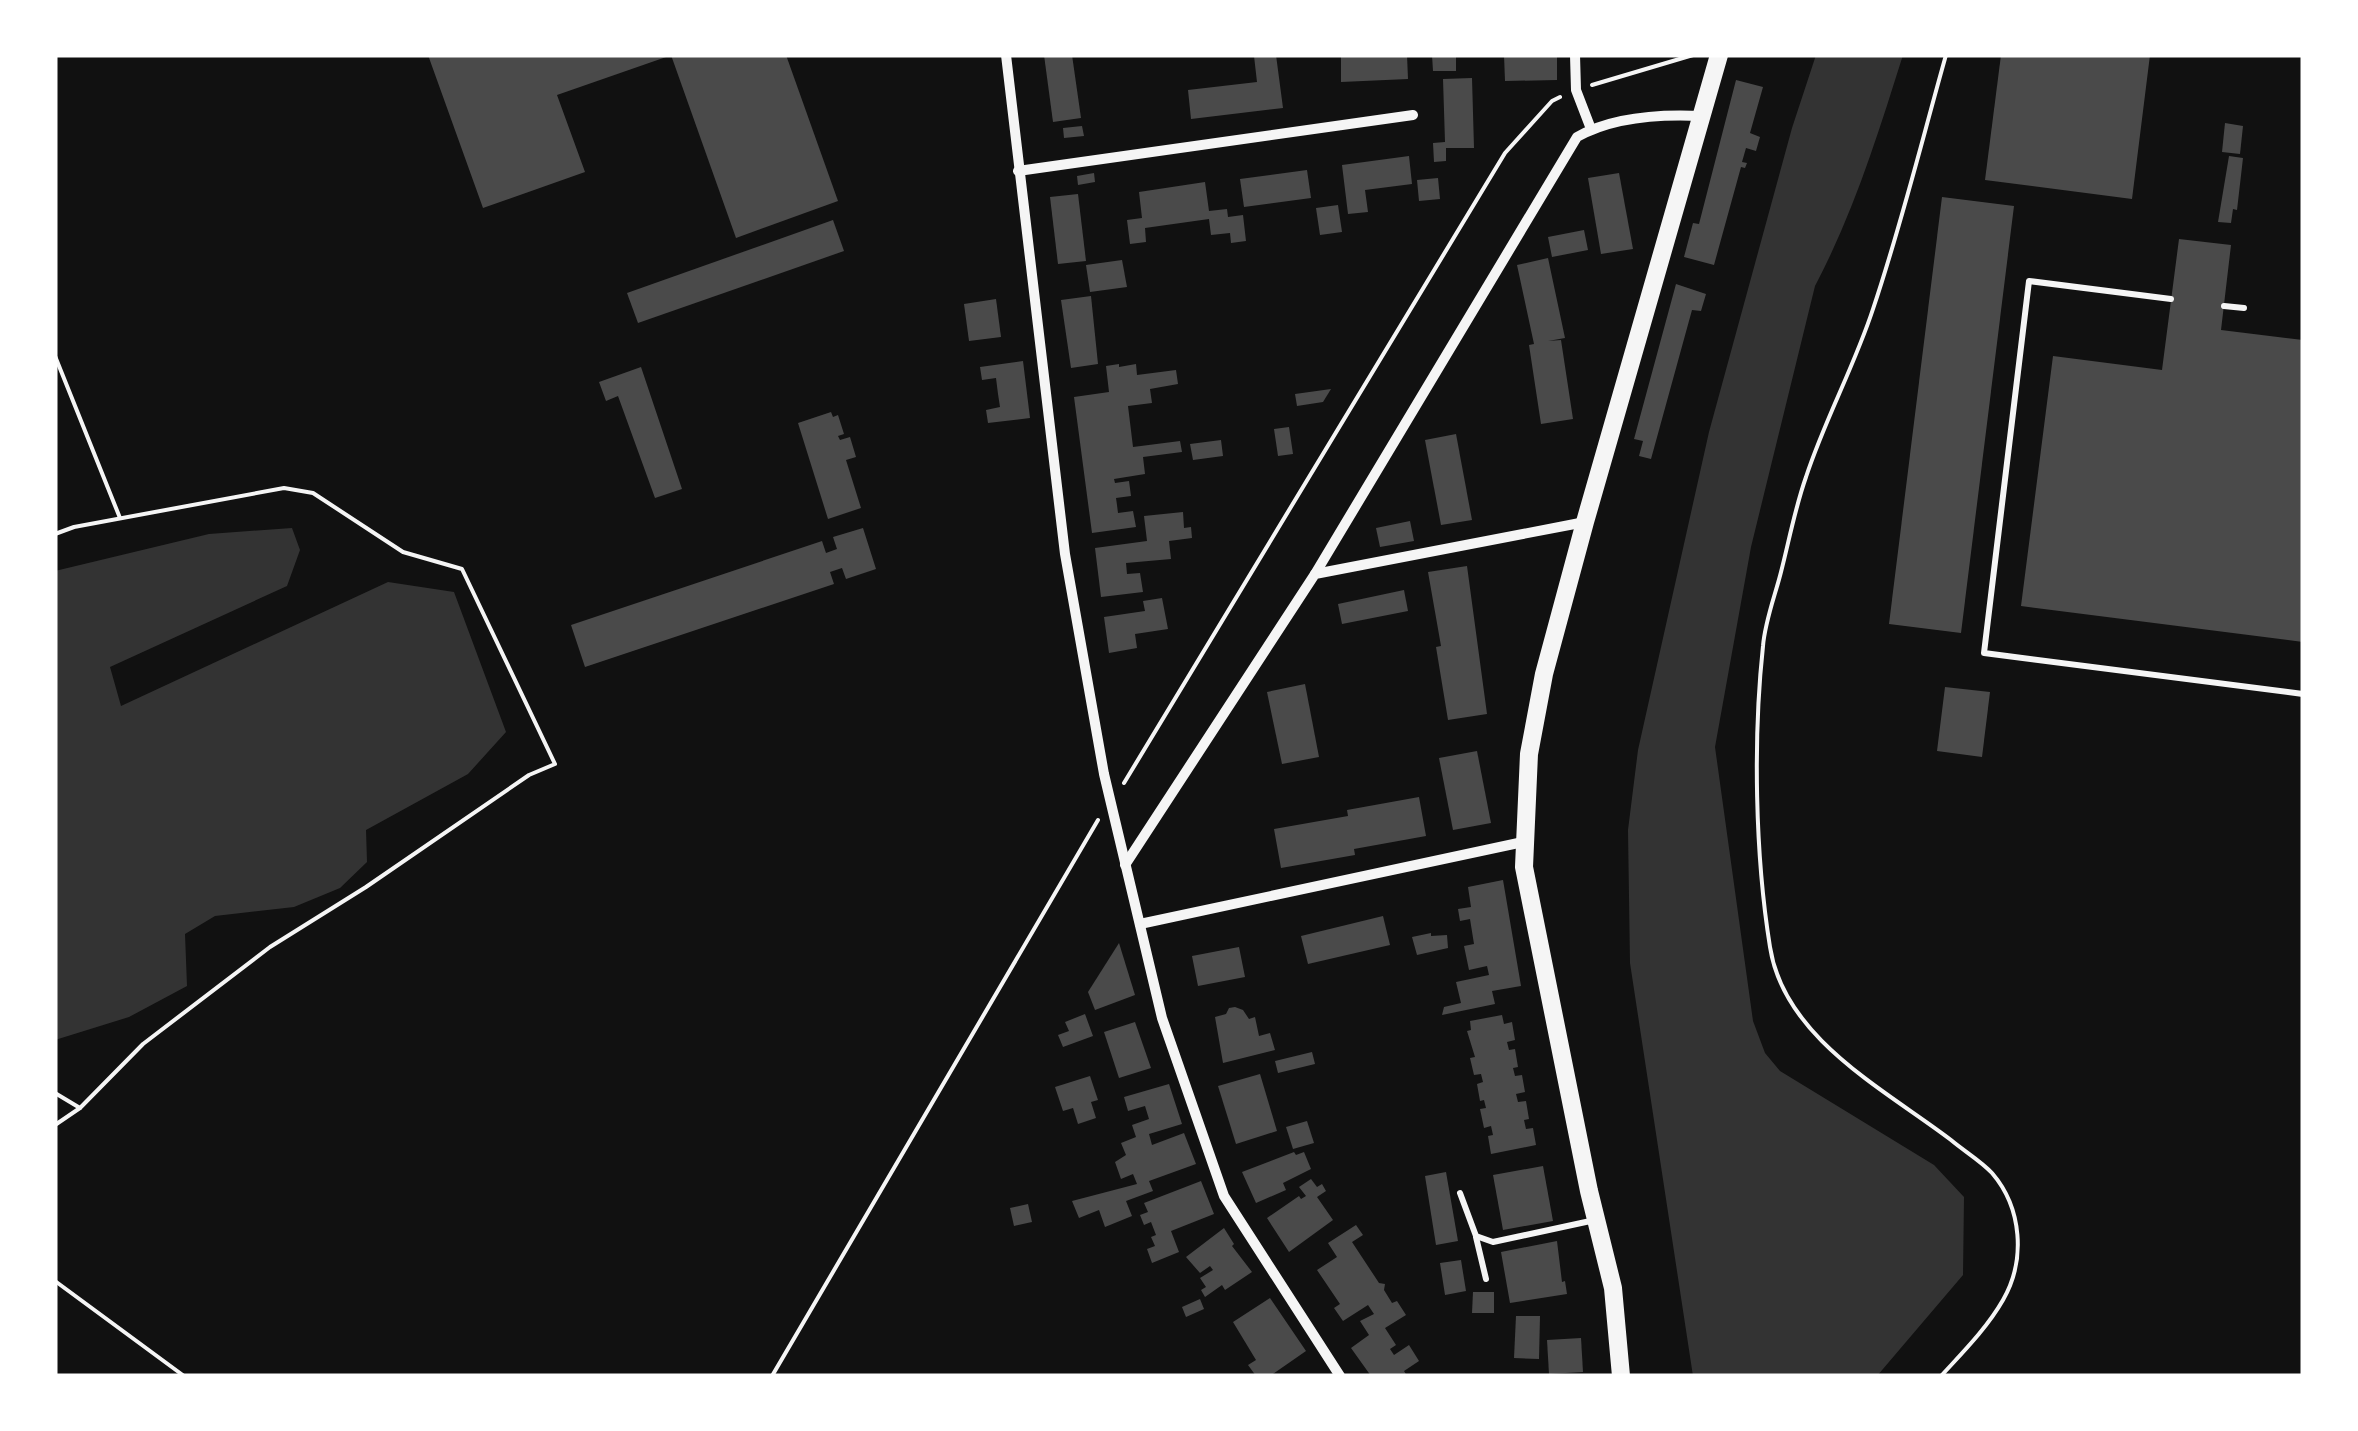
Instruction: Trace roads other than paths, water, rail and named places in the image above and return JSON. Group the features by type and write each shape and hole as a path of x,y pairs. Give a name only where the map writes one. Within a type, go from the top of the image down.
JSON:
{"street":[{"path":"1006,55 1065,554 1110,801 1162,1018 1224,1196 1340,1376"},
{"path":"1574,55 1576,90 1591,129"},
{"path":"1621,1376 1613,1288 1528,899 1522,842 1529,754 1541,690 1719,55"},
{"path":"1126,865 1315,574 1577,136 1591,129 1670,114 1702,116"},
{"path":"1018,171 1413,115"},
{"path":"1315,574 1585,522"},
{"path":"1140,924 1522,842"}],"lane":[{"path":"2171,299 2029,281 1984,653 2303,694"},
{"path":"2224,306 2244,308"},
{"path":"1460,1192 1486,1279"},
{"path":"1476,1236 1493,1242 1596,1220"}]}
